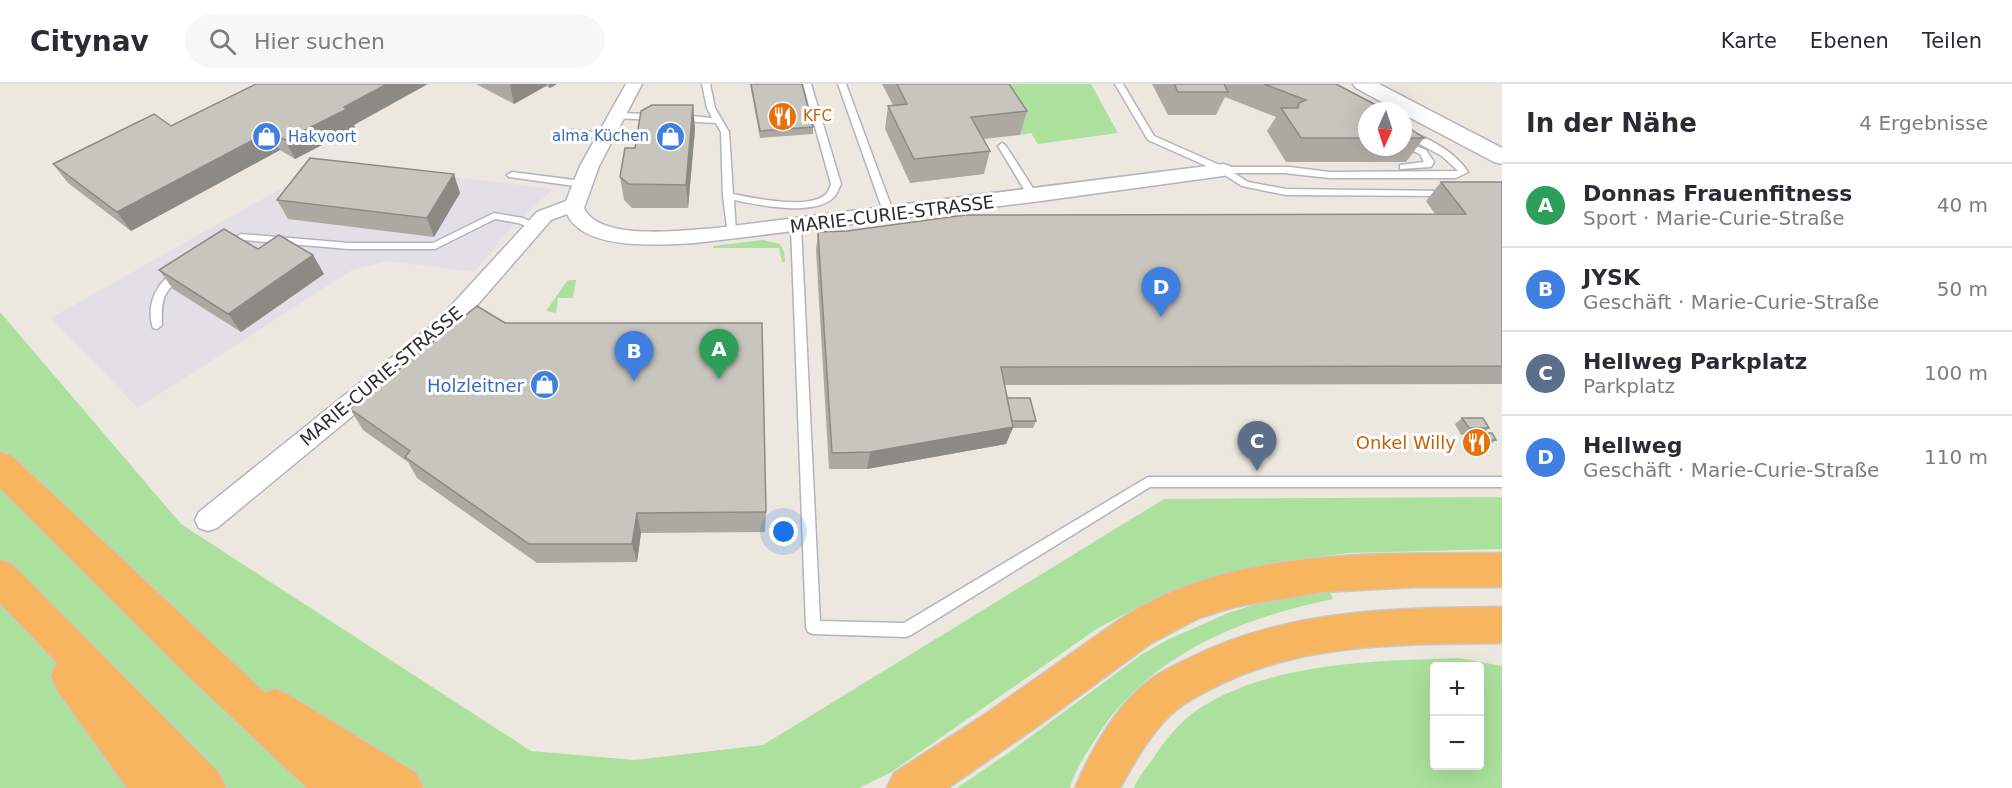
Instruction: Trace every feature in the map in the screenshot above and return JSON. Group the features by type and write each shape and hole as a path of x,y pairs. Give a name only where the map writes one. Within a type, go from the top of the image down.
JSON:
{"highway":[{"path":"0,466 200,661 339,788"},
{"path":"909,788 947,765 1153,620 1195,603 1237,589 1316,576 1502,570"},
{"path":"0,577 153,788"},
{"path":"0,577 204,788"},
{"path":"1097,788 1118,748 1160,697 1205,669 1254,651 1342,632 1386,627 1502,625"},
{"path":"200,661 401,788"}],"street":[{"path":"574,206 582,184 634,84"},
{"path":"1363,84 1502,157"},
{"path":"1404,84 1502,134"},
{"name":"MARIE-CURIE-STRASSE","path":"208,520 445,327 551,211 574,206 575,214 588,228 620,236 690,236 796,226 1223,170"}],"lane":[{"path":"706,84 711,108 725,132 731,233"},
{"path":"728,196 790,205 820,202 835,191 836,184 807,84"},
{"path":"842,84 889,214"},
{"path":"1119,84 1151,138 1223,170 1245,184 1286,192 1458,193"},
{"path":"617,116 661,118"},
{"path":"672,118 718,121"},
{"path":"571,133 607,136"},
{"path":"1282,170 1330,175 1456,175 1463,172 1461,165 1412,137"},
{"path":"1002,146 1033,196"},
{"path":"1223,170 1428,165 1428,157 1412,148"},
{"path":"512,175 582,184"},
{"path":"213,254 241,237 349,246 435,246 494,216 520,220 535,226"},
{"path":"796,226 813,627 906,630 1148,482 1502,482"},
{"path":"157,325 155,302 166,282 194,265"}],"shaded area":[{"path":"328,162 553,189 512,228 474,272 388,261 352,270 138,408 51,318"}],"green space":[{"path":"989,84 1091,84 1118,133 1038,144 1031,133 1020,135"},
{"path":"763,240 780,244 785,262 782,262 779,248 713,248 713,246"},
{"path":"576,280 573,298 558,298 556,313 546,311 567,281"},
{"path":"0,312 181,524 531,751 635,760 763,745 1164,499 1502,497 1502,549 1349,553 1275,562 1207,578 1157,597 1098,628 890,773 859,788 0,788"},
{"path":"1329,591 1333,599 1263,617 1229,630 1167,665 1139,687 1114,713 1083,759 1070,788 957,788 1141,655 1167,640 1228,613 1272,599"},
{"path":"1459,658 1480,662 1430,662 1430,770 1484,770 1484,663 1502,666 1502,788 1134,788 1140,776 1179,725 1197,710 1226,694 1290,673 1358,663"}],"building":[{"path":"256,84 387,84 344,107 347,109 285,140 270,131 117,212 53,164 154,114 171,126"},
{"name":"KFC","path":"751,84 802,84 813,127 760,131"},
{"path":"897,84 1009,84 1027,111 971,117 990,151 914,159 888,106 907,104"},
{"path":"1174,84 1224,84 1228,92 1178,92"},
{"path":"1264,84 1336,84 1370,102 1358,102 1358,138 1301,138 1281,108 1298,108 1299,103 1306,100"},
{"path":"652,105 693,105 686,185 629,184 620,177 625,148 635,148 641,111"},
{"path":"1412,130 1424,138 1412,138"},
{"path":"310,158 454,174 427,218 277,200"},
{"path":"1441,182 1502,182 1502,366 1001,367 1013,427 870,452 832,453 818,232 847,231 965,215 1466,214"},
{"path":"224,229 258,249 279,235 313,255 228,314 159,270"},
{"path":"477,306 505,323 762,323 766,512 637,513 632,544 529,544 405,457 410,451 350,409"},
{"path":"1007,398 1030,398 1036,421 1012,421"},
{"path":"1462,418 1483,418 1489,428 1469,428"},
{"path":"1473,433 1492,433 1496,440 1477,440"}],"place":[{"name":"KFC","path":"782,116"},
{"name":"alma Küchen","path":"670,136"},
{"name":"Hakvoort","path":"267,137"},
{"name":"Hellweg","path":"1161,317"},
{"name":"Donnas Frauenfitness","path":"719,379"},
{"name":"JYSK","path":"634,381"},
{"name":"Holzleitner","path":"545,385"},
{"name":"Onkel Willy","path":"1477,442"},
{"name":"Hellweg Parkplatz","path":"1257,471"}]}
